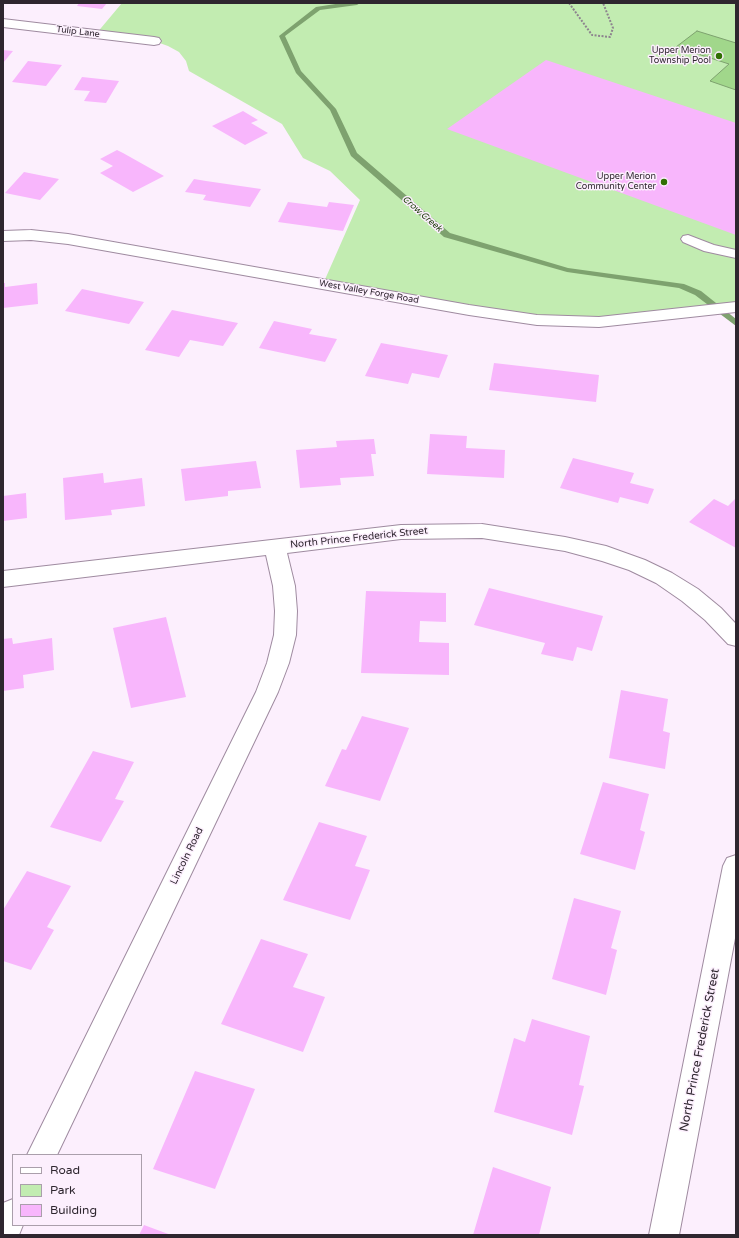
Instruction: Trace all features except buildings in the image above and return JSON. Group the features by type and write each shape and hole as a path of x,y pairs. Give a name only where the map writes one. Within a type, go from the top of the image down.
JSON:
{"street":[{"name":"Tulip Lane","path":"3,23 154,41"},
{"name":"West Valley Forge Road","path":"3,236 31,235 68,239 462,309 536,320 599,322 736,307"},
{"name":"North Prince Frederick Street","path":"3,579 401,532 442,530 482,531 565,544 606,554 637,565 664,578 690,595 714,614 736,638"},
{"name":"Lincoln Road","path":"42,1154 267,692 278,663 285,635 286,610 284,586 275,547"},
{"name":"North Prince Frederick Street","path":"664,1235 736,866"},
{"path":"3,1235 12,1216"}],"lane":[{"path":"688,239 709,248 736,254"}],"path":[{"path":"569,3 592,35 610,37 613,28 603,3"}],"green space":[{"path":"122,3 736,3 736,307 570,322 323,284 360,200 330,171 303,158 282,124 189,71 186,61 179,52 154,41 96,34"}],"shaded area":[{"name":"Upper Merion Township Pool","path":"697,31 736,43 736,90 710,81 729,64 676,47"}],"waterway":[{"name":"Crow Creek","path":"357,3 318,8 282,36 298,72 333,109 354,154 447,235 567,270 681,286 698,293 736,323"}],"place":[{"name":"Upper Merion Township Pool","path":"719,56"},
{"name":"Upper Merion Community Center","path":"664,182"}]}
